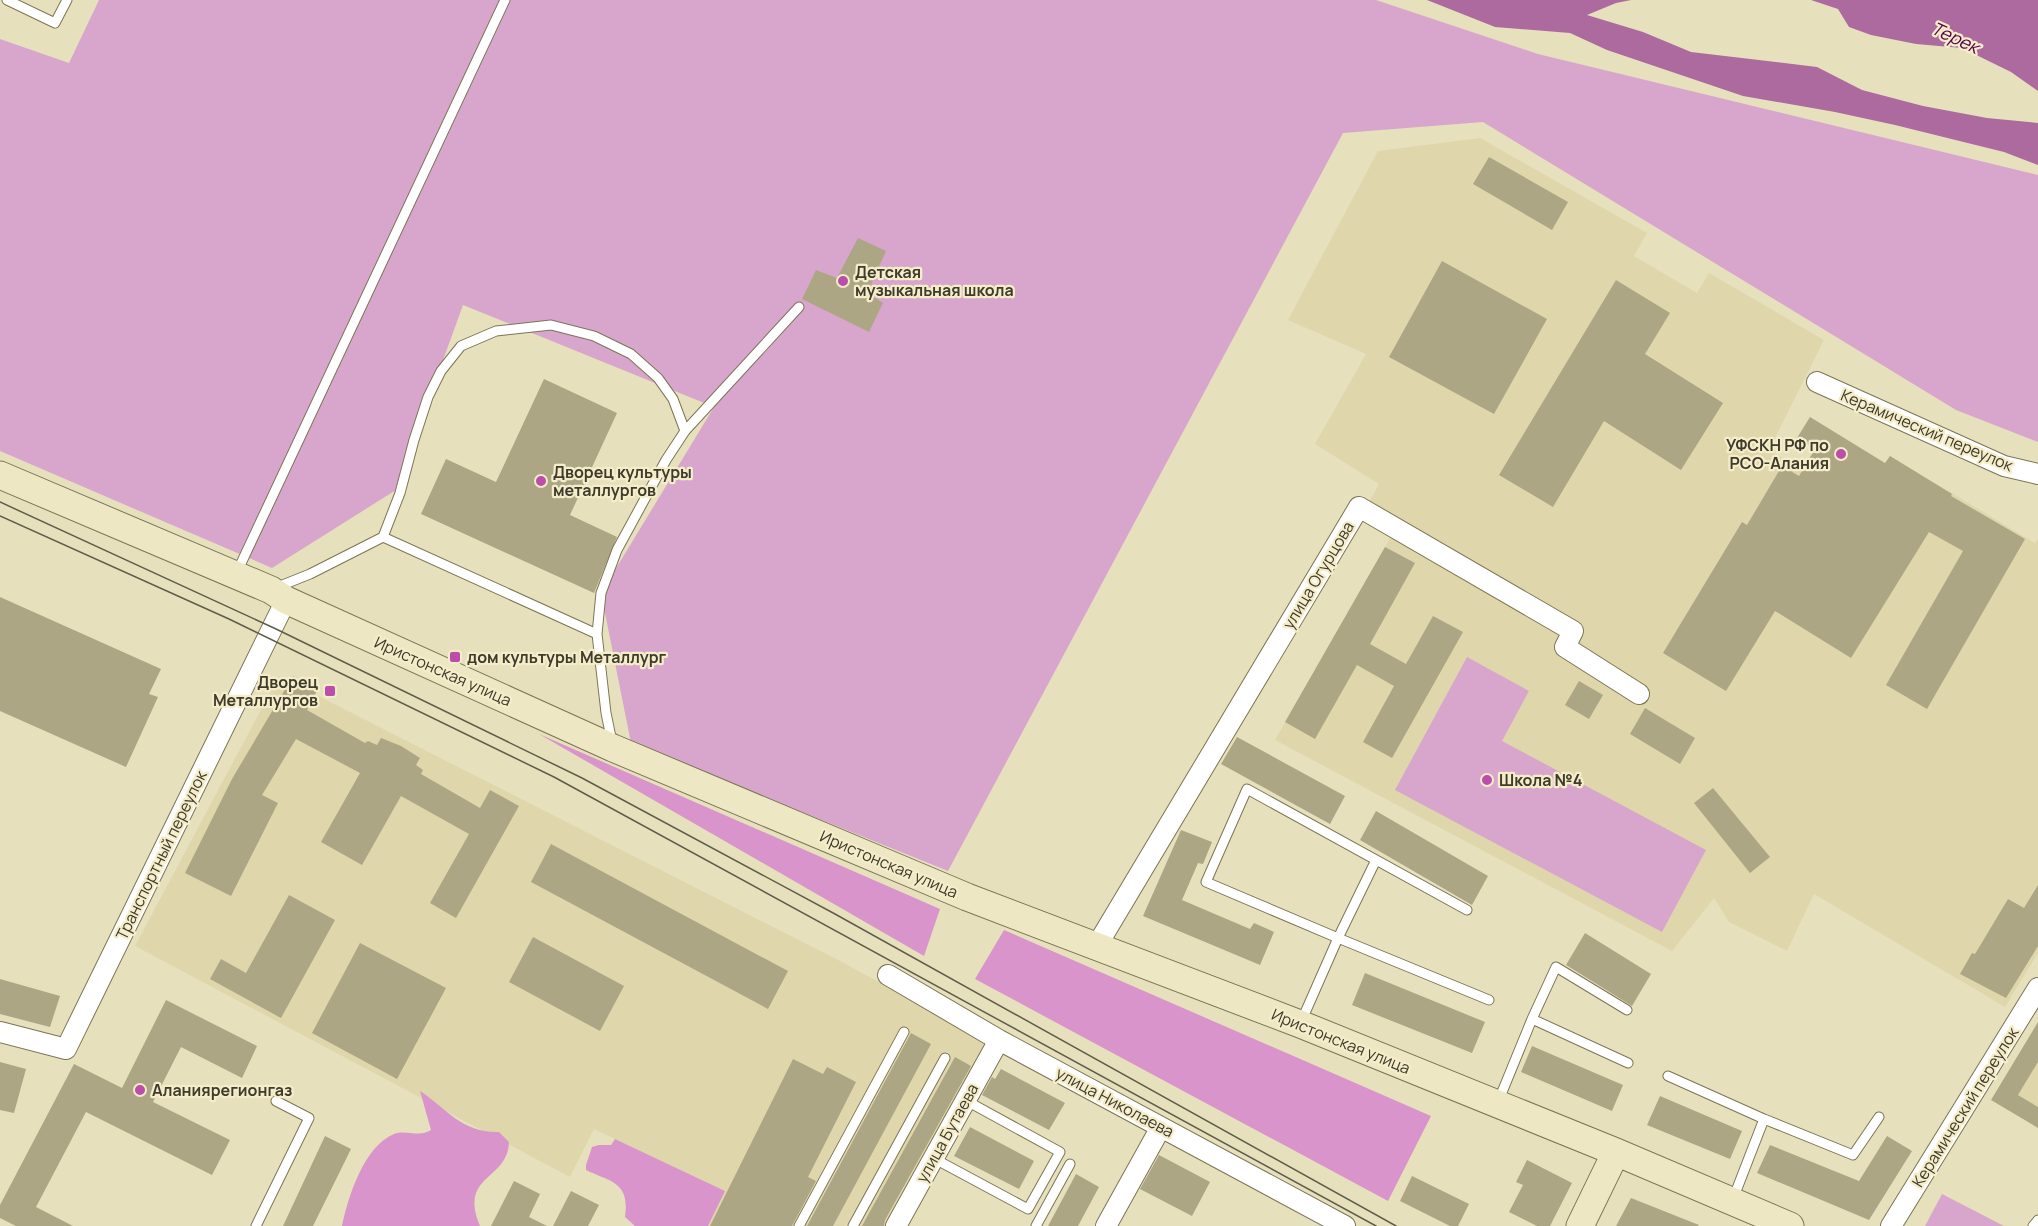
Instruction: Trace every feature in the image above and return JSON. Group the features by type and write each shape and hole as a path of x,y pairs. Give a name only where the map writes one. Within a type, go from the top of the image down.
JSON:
{"main road":[{"name":"Иристонская улица","path":"0,475 278,595 613,748 967,897 1300,1024 1616,1152 1790,1226"},
{"path":"1580,1226 1616,1152"}],"street":[{"name":"Керамический переулок","path":"1817,382 2004,466 2038,474"},
{"name":"улица Огурцова","path":"1096,947 1359,507 1573,631 1565,647 1639,694"},
{"name":"Транспортный переулок","path":"0,1032 66,1049 278,595"},
{"name":"улица Николаева","path":"888,975 999,1040 1344,1226"},
{"name":"Керамический переулок","path":"1891,1226 2038,988"},
{"name":"улица Бутаева","path":"896,1226 999,1040"},
{"path":"1106,1226 1161,1127"}],"lane":[{"path":"7,0 55,24 67,0"},
{"path":"235,576 505,0"},
{"path":"613,748 606,713 597,634 601,593 617,550 666,459 685,431 799,307"},
{"path":"278,595 310,574 383,537 400,494 428,397 441,371 461,346 496,331 551,325 594,336 631,354 658,378 673,399 685,431"},
{"path":"383,537 597,634"},
{"path":"1467,910 1247,789 1206,882 1489,1000"},
{"path":"1300,1024 1376,860"},
{"path":"1497,1104 1556,967 1627,1010"},
{"path":"1532,1020 1628,1063"},
{"path":"799,1226 904,1032"},
{"path":"853,1226 945,1058"},
{"path":"1668,1076 1764,1119 1853,1155 1880,1117"},
{"path":"933,1158 1028,1209 1060,1152 965,1100"},
{"path":"256,1226 309,1118 276,1101"},
{"path":"1732,1201 1764,1119"},
{"path":"1036,1226 1070,1164"},
{"path":"2033,1226 2038,1220"}],"shaded area":[{"path":"99,0 1376,0 1538,54 2038,175 2038,442 1956,410 1483,122 1343,133 948,871 631,743 601,593 714,407 463,305 396,490 272,568 0,451 0,39 69,63"},
{"path":"1480,138 1647,233 1634,256 1697,293 1709,273 1824,340 1769,450 1860,503 1890,456 2035,543 2038,539 2038,953 2005,1007 1814,894 1787,951 1729,922 1714,898 1672,951 1275,740 1393,533 1369,502 1379,484 1315,444 1366,354 1288,320 1378,151"},
{"path":"1467,657 1529,691 1502,741 1706,850 1662,932 1395,790"},
{"path":"279,676 840,961 989,1042 888,1226 708,1226 725,1191 594,1129 570,1177 135,946"},
{"path":"539,734 940,909 924,956"},
{"path":"1004,930 1431,1116 1388,1201 975,979"},
{"path":"2038,1062 2038,1107 2018,1095"},
{"path":"420,1091 456,1119 475,1129 499,1132 509,1142 507,1155 479,1187 475,1196 475,1209 480,1226 342,1226 353,1187 374,1149 394,1134 422,1133 431,1130"},
{"path":"615,1139 725,1191 708,1226 635,1226 625,1217 626,1205 621,1189 616,1184 586,1170 592,1147 611,1145"},
{"path":"1942,1194 2004,1226 1925,1226"}],"water":[{"path":"1427,0 1631,0 1616,3 1587,15 1643,32 1691,52 1817,67 1862,90 1923,106 1987,118 2038,123 2038,165 2004,152 1895,125 1743,96 1607,50 1570,33 1495,27"},
{"name":"Терек","path":"1811,0 2038,0 2038,91 2011,72 1962,48 1916,44 1871,35 1849,27 1838,9"}],"building":[{"path":"1489,157 1568,202 1552,230 1473,184"},
{"path":"858,238 886,251 867,293 883,303 869,332 802,299 816,270 837,278"},
{"path":"1442,261 1547,319 1494,414 1389,357"},
{"path":"1616,280 1670,313 1645,354 1723,403 1681,470 1604,421 1553,507 1499,475"},
{"name":"Дворец культуры металлургов","path":"544,379 617,413 570,515 617,537 594,593 421,514 446,459 496,482"},
{"path":"1810,417 1885,463 1890,456 1952,494 1951,496 2025,539 1927,709 1886,685 1963,551 1929,532 1851,658 1775,611 1726,691 1663,653 1742,522 1747,525 1782,466 1799,476 1815,449 1797,438"},
{"path":"1385,547 1415,563 1370,644 1406,664 1433,616 1463,632 1392,758 1363,742 1394,686 1357,665 1315,739 1285,722"},
{"path":"0,597 161,669 149,694 158,697 126,767 0,711"},
{"path":"293,676 318,689 307,710 365,743 368,741 377,745 381,738 401,746 420,758 416,765 423,770 421,774 480,808 490,790 519,806 456,918 430,903 469,834 401,796 362,865 321,842 360,773 296,739 262,795 278,803 231,896 185,873 232,779"},
{"path":"1579,681 1603,695 1589,719 1565,705"},
{"path":"1645,708 1695,738 1680,764 1630,734"},
{"path":"1237,737 1345,796 1330,824 1221,764"},
{"path":"1713,788 1770,857 1750,873 1694,803"},
{"path":"1376,811 1488,876 1472,905 1360,840"},
{"path":"1181,830 1212,842 1203,864 1198,863 1182,900 1250,929 1254,923 1274,932 1260,965 1143,916"},
{"path":"551,844 788,971 768,1009 531,882"},
{"path":"2038,885 2038,946 2006,998 1960,974 1972,953 1975,954 2008,899 2024,908"},
{"path":"289,895 335,920 281,1018 210,979 221,959 246,973"},
{"path":"1585,933 1651,974 1632,1006 1566,965"},
{"path":"533,937 624,986 600,1031 509,982"},
{"path":"360,943 446,988 397,1079 312,1033"},
{"path":"1365,973 1485,1022 1472,1053 1352,1005"},
{"path":"0,979 60,996 50,1027 0,1014"},
{"name":"Аланиярегионгаз","path":"166,1000 257,1046 242,1078 181,1047 153,1102 230,1140 212,1175 86,1112 36,1207 73,1226 16,1226 0,1218 0,1205 74,1064 122,1088"},
{"path":"2038,1022 2038,1062 2018,1095 2038,1107 2038,1128 1991,1100"},
{"path":"911,1033 931,1044 833,1226 807,1226"},
{"path":"1532,1046 1623,1085 1612,1111 1521,1072"},
{"path":"955,1057 971,1066 885,1220 884,1226 862,1226"},
{"path":"793,1059 823,1074 827,1067 856,1082 808,1177 816,1181 792,1226 710,1226"},
{"path":"0,1062 26,1069 14,1113 0,1110"},
{"path":"1001,1069 1065,1103 1049,1130 982,1095 992,1077 995,1079"},
{"path":"1660,1096 1742,1131 1730,1159 1647,1125"},
{"path":"970,1127 1034,1161 1019,1189 954,1156"},
{"path":"325,1136 351,1149 313,1226 283,1226"},
{"path":"1887,1136 1912,1151 1869,1220 1757,1173 1770,1145 1859,1181"},
{"path":"1159,1155 1210,1182 1192,1216 1140,1189"},
{"path":"1527,1160 1572,1183 1550,1226 1537,1226 1509,1212 1523,1185 1516,1182"},
{"path":"1076,1174 1099,1187 1078,1226 1048,1226"},
{"path":"1412,1176 1469,1204 1458,1226 1450,1226 1400,1201"},
{"path":"514,1181 540,1194 529,1217 547,1226 491,1226"},
{"path":"571,1191 599,1205 588,1226 553,1226"},
{"path":"1631,1198 1699,1225 1616,1226"}],"tram line":[{"path":"0,502 274,628 582,778 835,914 1396,1226"},
{"path":"0,516 229,619 554,777 1376,1226"}],"place":[{"name":"Детская музыкальная школа","path":"843,281"},
{"name":"УФСКН РФ по РСО-Алания","path":"1841,454"},
{"name":"Дворец культуры металлургов","path":"541,481"},
{"name":"дом культуры Металлург","path":"455,657"},
{"name":"Дворец Металлургов","path":"330,691"},
{"name":"Школа №4","path":"1487,780"},
{"name":"Аланиярегионгаз","path":"140,1090"}]}
